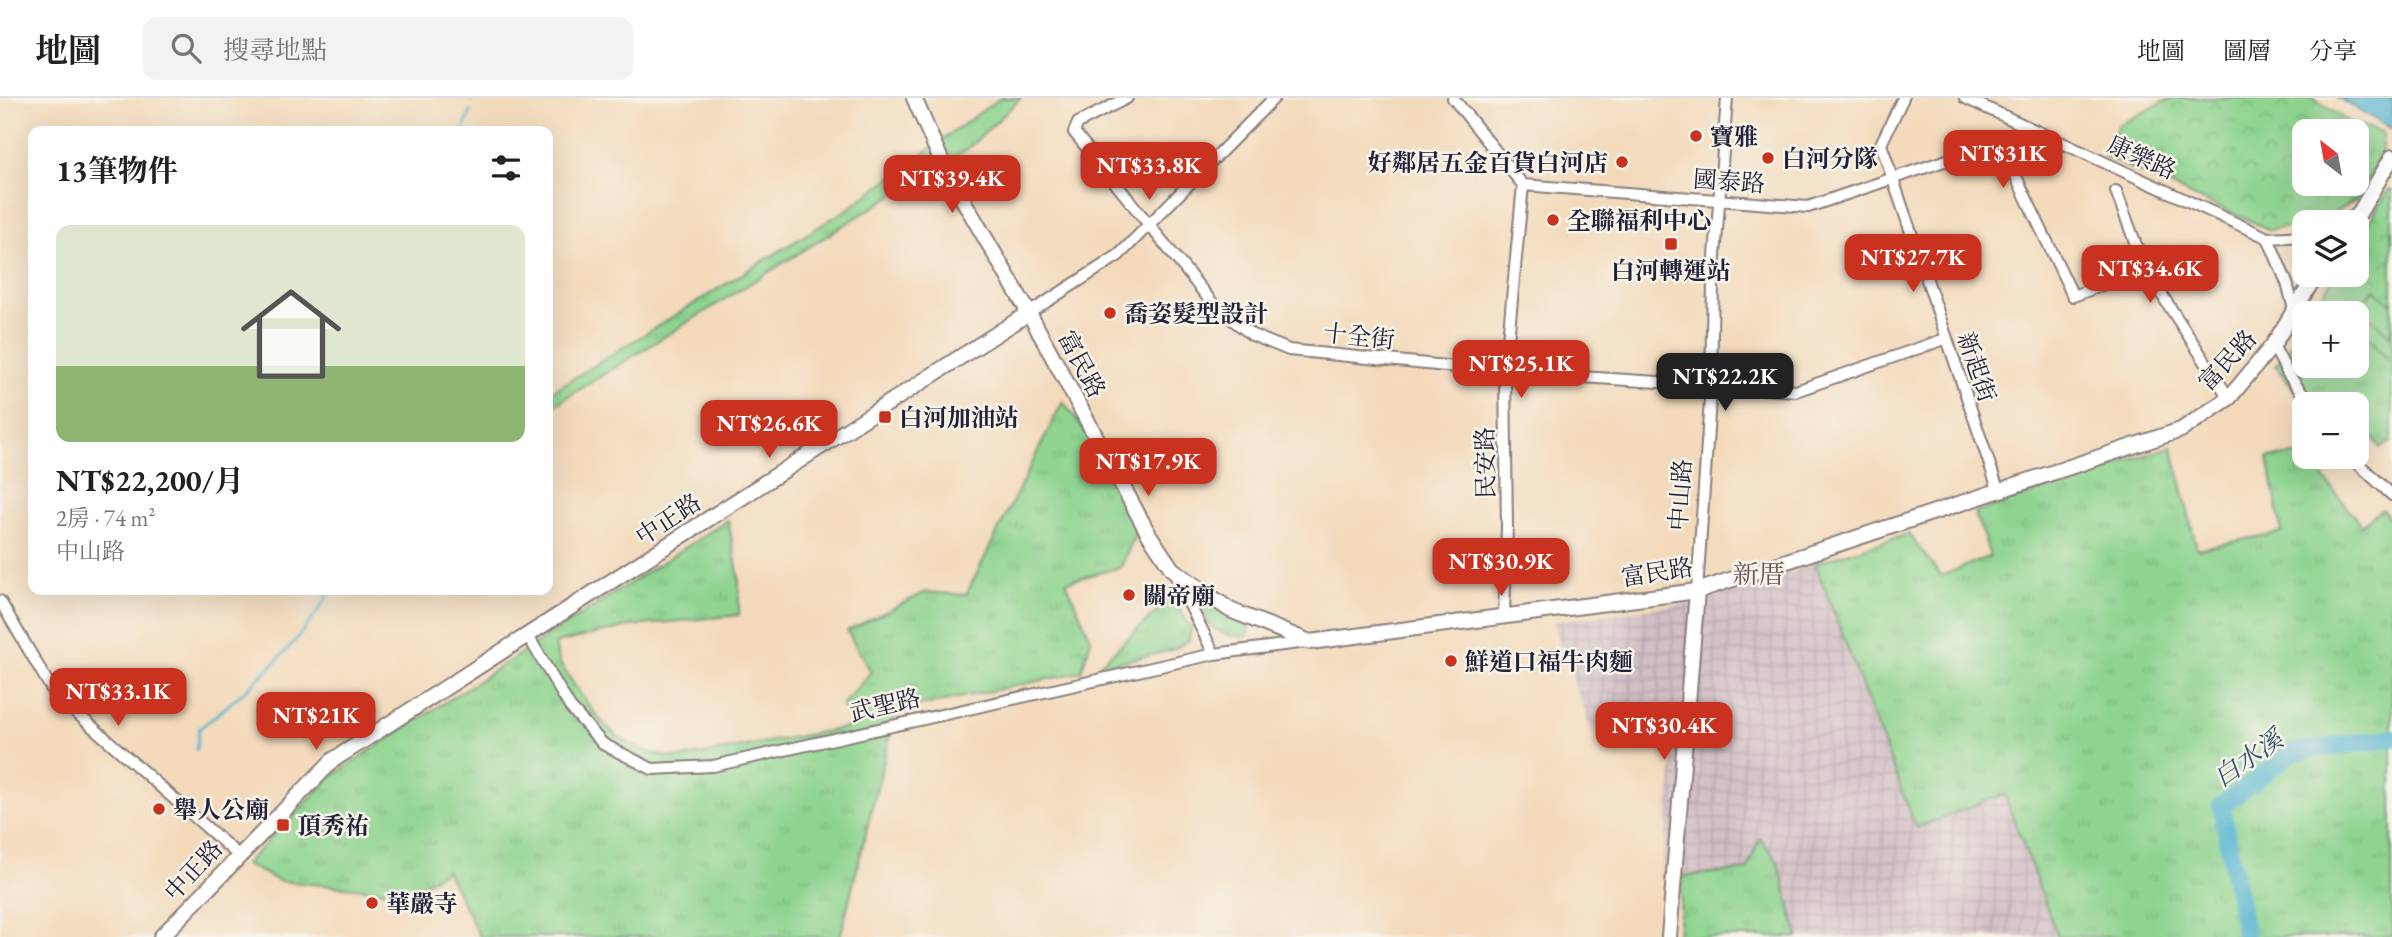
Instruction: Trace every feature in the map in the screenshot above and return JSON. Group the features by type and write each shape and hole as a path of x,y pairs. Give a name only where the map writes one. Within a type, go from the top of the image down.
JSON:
{"main road":[{"name":"富民路","path":"914,98 945,169 1029,313 1148,533 1171,569 1230,610 1310,642 1697,591 1999,492 2181,430 2229,398 2273,345 2292,312"},
{"path":"2362,210 2392,157"},
{"name":"中正路","path":"160,937 333,760 1029,313"},
{"name":"中山路","path":"1669,937 1697,591"}],"street":[{"name":"十全街","path":"1128,98 1078,123 1074,132 1214,305 1226,317 1265,341 1289,350 1505,372 1796,391 1945,339"},
{"name":"中正路","path":"1029,313 1119,255 1274,98"},
{"path":"1452,98 1522,185"},
{"name":"中山路","path":"1697,591 1711,385 1713,283 1727,98"},
{"name":"新起街","path":"1903,98 1881,144 1999,492"},
{"name":"康樂路","path":"1965,98 2268,238 2292,237"},
{"name":"國泰路","path":"1522,185 1808,206 2033,131"},
{"path":"2000,143 2073,296 2145,269"},
{"name":"民安路","path":"1504,615 1507,527 1505,372 1522,185"},
{"path":"2116,191 2145,269 2229,398"},
{"path":"2268,238 2292,302"},
{"path":"2273,345 2288,374 2302,392"},
{"path":"2364,469 2392,495"},
{"path":"1171,569 1214,654"},
{"path":"0,601 54,693 238,855"},
{"name":"武聖路","path":"528,636 570,707 603,744 652,769 713,766 1214,654 1310,642"}],"shaded area":[{"path":"1815,563 1916,828 2004,794 2058,937 1798,937 1778,862 1760,838 1748,870 1661,878 1676,734 1591,730 1553,622 1704,601"}],"green space":[{"path":"1000,98 1021,98 970,147 553,406 553,391 849,208"},
{"path":"2172,98 2313,98 2344,119 2292,119 2292,196 2359,196 2339,210 2292,210 2292,226 2270,230 2105,157 2118,125"},
{"path":"2370,128 2383,132 2381,154 2370,175"},
{"path":"2389,189 2392,191 2392,358 2387,359 2369,336 2369,301 2318,301 2327,287 2369,287 2369,222"},
{"path":"2375,289 2392,305 2390,336 2369,316 2369,301 2363,301"},
{"path":"2369,337 2386,359 2392,358 2392,442 2380,448 2369,432 2369,392 2297,392 2276,366 2292,342 2292,378 2369,378"},
{"path":"1063,401 1114,472 1139,525 1121,567 1066,582 1091,640 1081,672 896,711 840,937 480,937 446,870 409,893 279,881 245,864 330,778 352,762 728,520 739,578 739,615 631,626 556,643 557,655 564,671 596,715 618,737 631,745 662,756 681,758 855,726 842,705 871,672 847,631 926,592 966,595"},
{"path":"2172,446 2197,549 2282,532 2268,458 2292,455 2292,469 2317,469 2361,525 2382,509 2392,521 2392,937 2058,937 2004,794 1916,828 1815,563 1909,534 1941,576 1990,556 1975,513"},
{"path":"1171,598 1191,628 1189,640 1173,650 1097,667"},
{"path":"1204,602 1250,628 1247,636 1230,636 1217,630 1207,621 1199,607"},
{"path":"1760,838 1778,862 1798,937 1678,937 1683,876 1747,870"}],"water":[{"path":"2338,98 2392,98 2392,129"}],"waterway":[{"path":"465,126 471,111"},
{"path":"196,750 199,729 272,666 304,629 328,595"},
{"name":"白水溪","path":"2246,937 2221,806 2293,752 2392,738"}],"place":[{"name":"寶雅","path":"1696,136"},
{"name":"白河分隊","path":"1768,158"},
{"name":"好鄰居五金百貨白河店","path":"1622,162"},
{"name":"全聯福利中心","path":"1553,220"},
{"name":"白河轉運站","path":"1671,244"},
{"name":"喬姿髮型設計","path":"1110,313"},
{"name":"白河加油站","path":"885,417"},
{"name":"關帝廟","path":"1129,595"},
{"name":"鮮道口福牛肉麵","path":"1451,661"},
{"name":"舉人公廟","path":"159,809"},
{"name":"頂秀祐","path":"283,825"},
{"name":"華嚴寺","path":"372,903"}],"district":[{"name":"新厝","path":"1759,574"}]}
